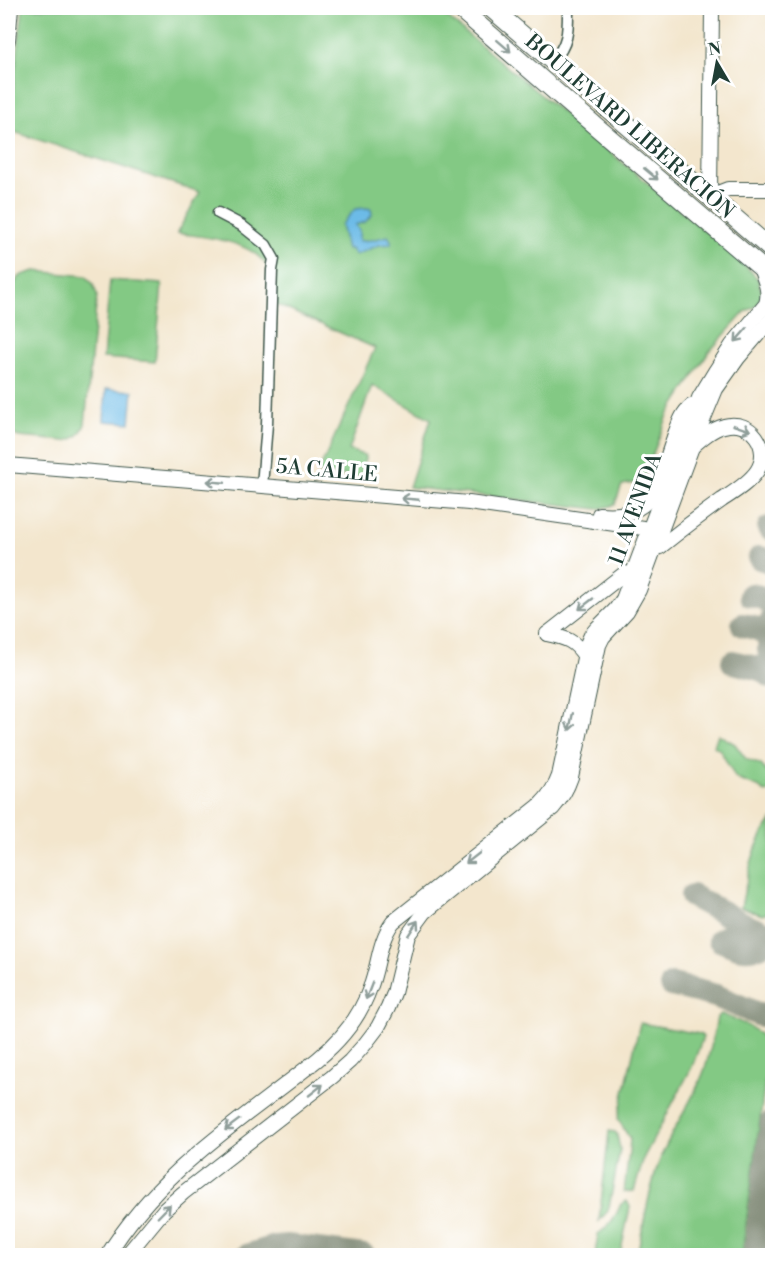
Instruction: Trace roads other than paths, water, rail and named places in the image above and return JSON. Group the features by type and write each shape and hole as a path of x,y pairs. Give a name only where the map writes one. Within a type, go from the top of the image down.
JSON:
{"highway":[{"name":"BOULEVARD LIBERACIÓN","path":"459,8 766,272"},
{"name":"BOULEVARD LIBERACIÓN","path":"490,8 772,250"}],"main road":[{"path":"8,40 11,8"},
{"path":"712,8 710,196 728,189 772,189"},
{"name":"11 AVENIDA","path":"107,1256 136,1215 170,1177 212,1141 332,1048 344,1035 371,988 383,939 393,922 548,797 559,776 591,635 623,599 699,398 732,345 766,304 768,288 766,272"},
{"name":"11 AVENIDA","path":"126,1256 164,1210 183,1193 310,1095 350,1060 378,1027 388,1008 394,993 408,934 419,919 553,808 568,787 599,645 603,637 627,611 639,590 716,389 738,358 772,318"},
{"path":"469,503 498,502 610,515 635,510 645,504 651,496 680,420 687,409 699,398"},
{"path":"660,547 753,477 762,461 762,451 754,433 736,424 724,425 714,430 692,447"},
{"name":"5A CALLE","path":"8,466 469,503 643,528"},
{"path":"668,526 699,517"},
{"path":"585,657 571,641 547,634 625,573"}],"street":[{"path":"553,61 564,46 568,35 568,8"},
{"path":"218,213 241,225 266,245 274,259 262,486"}],"water":[{"path":"355,209 371,209 372,215 365,222 355,225 359,230 359,241 388,236 391,244 379,245 355,255 351,249 347,249 341,225"},
{"path":"106,389 133,391 130,423 104,421"}]}
